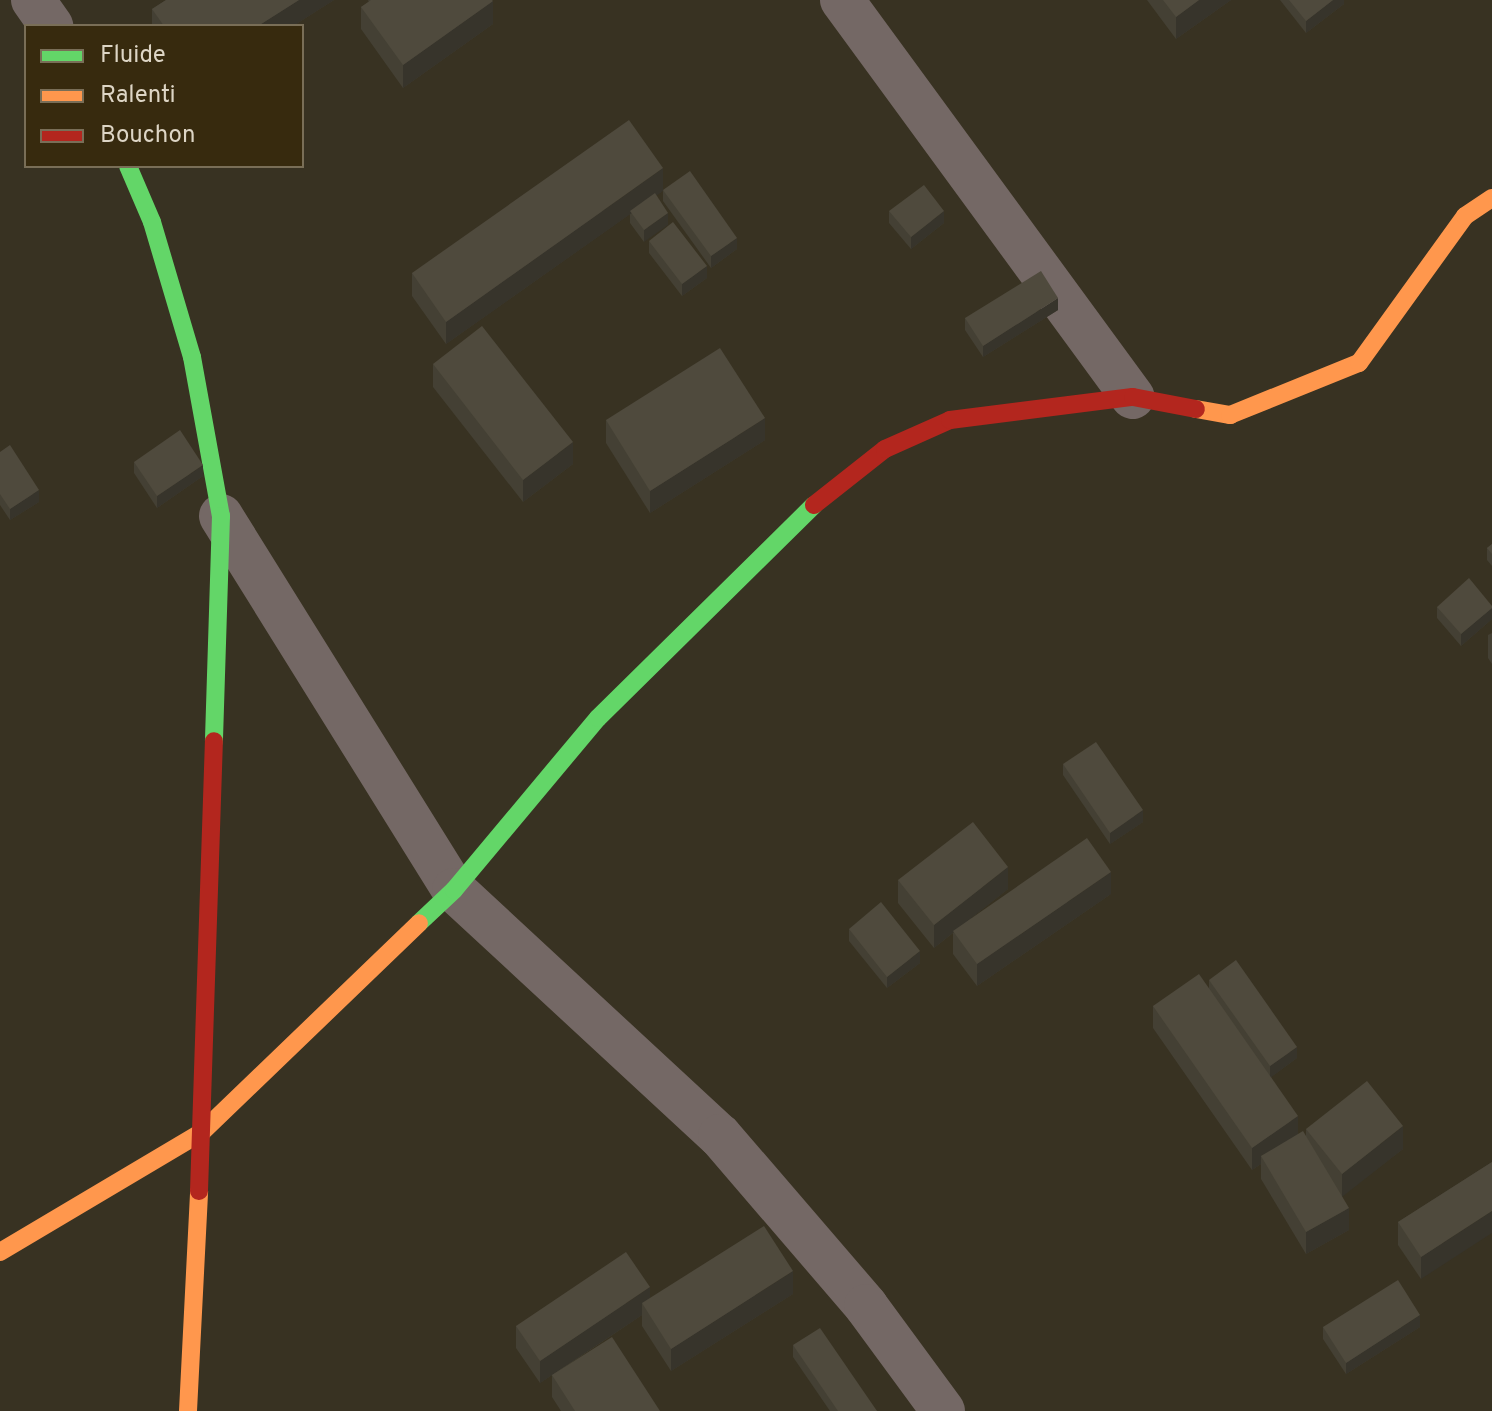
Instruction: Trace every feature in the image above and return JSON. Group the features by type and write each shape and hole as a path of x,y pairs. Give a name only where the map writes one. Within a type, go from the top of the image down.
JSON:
{"street":[{"path":"33,0 50,24"},
{"path":"842,0 1133,397"},
{"path":"129,168 152,222 192,357 221,516 202,1132 188,1411"},
{"path":"0,1252 202,1132 454,890 598,718 835,485 885,449 950,420 1026,408 1133,397 1230,415 1359,363 1465,216 1492,198"},
{"path":"221,516 454,890 720,1136 866,1306 943,1411"}],"building":[{"path":"166,0 299,0 261,24 163,24 152,9"},
{"path":"371,0 493,1 403,65 361,7"},
{"path":"1163,0 1199,0 1176,17"},
{"path":"1289,0 1333,0 1306,21"},
{"path":"629,120 663,168 446,322 412,273"},
{"path":"690,171 737,238 711,256 663,190"},
{"path":"924,185 944,211 911,237 889,211"},
{"path":"655,193 668,213 644,230 630,211"},
{"path":"673,222 707,266 682,284 649,241"},
{"path":"1041,271 1058,298 983,346 965,318"},
{"path":"482,326 573,442 523,480 433,364"},
{"path":"720,348 765,418 650,491 606,420"},
{"path":"180,430 203,465 157,496 134,462"},
{"path":"10,445 39,490 10,509 0,494 0,452"},
{"path":"1469,578 1492,608 1461,634 1437,607"},
{"path":"1096,742 1143,810 1110,833 1063,764"},
{"path":"973,822 1008,867 934,925 898,880"},
{"path":"1087,838 1111,872 977,964 953,931"},
{"path":"881,902 920,951 887,977 849,929"},
{"path":"1236,960 1297,1047 1270,1066 1209,980"},
{"path":"1199,974 1298,1116 1252,1148 1153,1006"},
{"path":"1367,1081 1403,1126 1342,1174 1306,1129"},
{"path":"1303,1131 1349,1208 1306,1232 1261,1156"},
{"path":"1492,1162 1492,1211 1421,1257 1398,1222"},
{"path":"764,1226 793,1271 671,1349 642,1303"},
{"path":"626,1252 650,1287 540,1361 516,1326"},
{"path":"1398,1280 1420,1315 1346,1363 1323,1327"},
{"path":"820,1328 877,1411 838,1411 793,1345"},
{"path":"612,1337 660,1411 575,1411 552,1375"}],"traffic: fast":[{"path":"129,168 152,222 192,357 221,516 214,741"},
{"path":"419,923 454,890 598,718 814,505"}],"traffic: slow":[{"path":"1196,409 1230,415 1359,363 1465,216 1492,198"},
{"path":"0,1252 202,1132 419,923"},
{"path":"188,1411 199,1191"}],"traffic: jam":[{"path":"814,505 885,449 950,420 1133,397 1196,409"},
{"path":"199,1191 214,741"}]}
